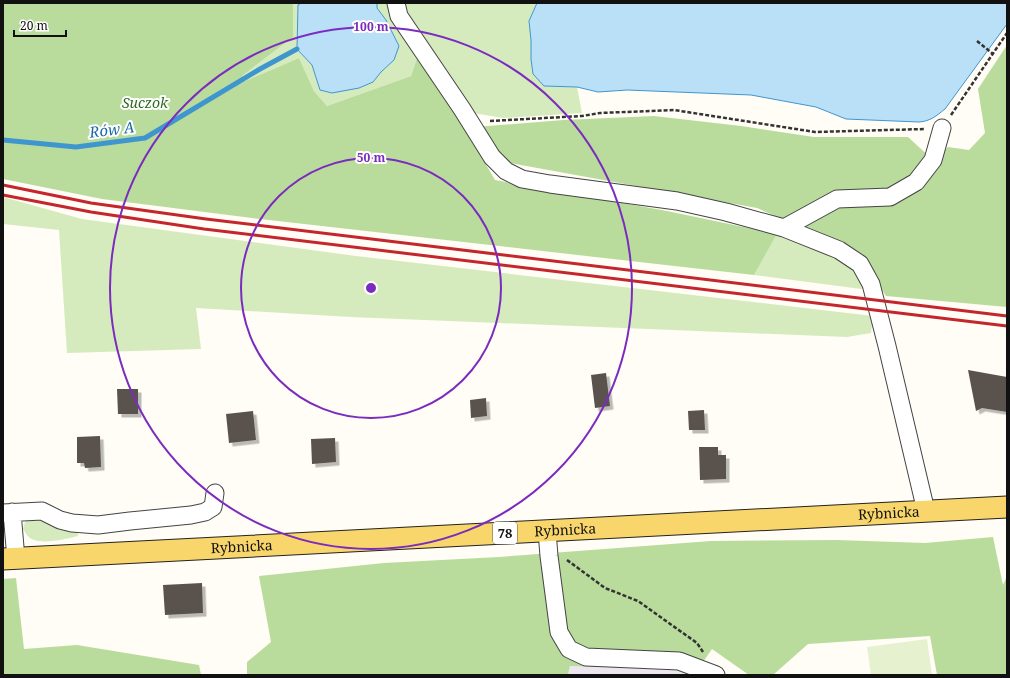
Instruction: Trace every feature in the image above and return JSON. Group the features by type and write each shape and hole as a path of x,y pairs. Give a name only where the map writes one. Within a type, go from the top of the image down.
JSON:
{"main road":[{"name":"Rybnicka","path":"9,559 1007,507"}],"street":[{"path":"396,3 399,16 492,157 506,171 522,179 677,201 726,212 784,228 839,250 860,264 871,284 926,511"},
{"path":"784,228 837,199 890,197 916,182 933,160 942,128"},
{"path":"9,559 7,513 42,511 60,520 72,523 98,525 191,515 205,512 213,507 215,493"},
{"path":"547,531 559,632 569,650 586,657 680,661 716,675"}],"path":[{"path":"489,121 582,116 600,113 674,110 815,132 942,128 1007,33"},
{"path":"977,41 993,54"},
{"path":"566,559 605,588 638,602 697,644 705,654"}],"shaded area":[{"path":"570,666 675,669 689,675 568,675"}],"green space":[{"name":"Suczok","path":"3,3 294,3 293,37 242,76 245,81 299,58 314,91 327,106 411,76 417,58 426,62 495,180 667,211 777,234 754,275 260,219 102,199 3,179"},
{"path":"294,3 301,3 298,5 297,49 312,65 320,90 373,82 381,72 386,20 377,8 377,3 388,3 417,58 411,76 327,106 314,91 299,58 245,81 242,76 293,37"},
{"path":"396,3 537,3 529,21 531,59 544,86 577,87 582,113 503,118 473,113"},
{"path":"1007,45 1007,307 886,296 857,251 757,208 510,163 475,127 563,120 654,116 741,126 814,137 908,137 933,160 948,147 969,150 985,133 978,89"},
{"path":"3,197 82,219 356,256 873,316 871,333 847,337 351,317 196,308 201,349 67,353 59,230 3,224"},
{"path":"777,234 850,264 861,284 869,290 754,275"},
{"path":"34,517 77,527 78,536 52,541 33,540 23,529 25,522"},
{"path":"993,537 1003,585 1007,576 1007,675 937,675 930,636 808,644 773,675 749,675 712,649 694,675 689,675 675,669 570,666 568,675 247,675 247,662 271,642 259,576 384,563 499,557 711,541 837,540 925,543"},
{"path":"16,578 24,649 77,645 199,665 201,675 3,675 3,579"},
{"path":"927,639 932,675 871,675 867,647"}],"water":[{"path":"301,3 377,3 377,8 386,20 399,46 394,60 373,82 359,88 332,93 320,90 312,65 297,49 298,5"},
{"path":"537,3 1007,3 1007,24 945,109 933,118 927,121 919,122 846,119 816,107 751,95 627,90 598,92 577,87 544,86 533,74 531,59 529,21"}],"building":[{"path":"968,370 1007,377 1007,412 982,408 976,411"},
{"path":"606,373 610,406 595,408 591,375"},
{"path":"117,389 138,389 138,414 118,414"},
{"path":"486,398 487,416 471,418 470,400"},
{"path":"704,410 705,430 689,430 688,411"},
{"path":"253,411 256,440 229,443 226,414"},
{"path":"100,436 101,467 85,468 84,463 77,463 77,437"},
{"path":"335,438 336,462 312,464 311,439"},
{"path":"699,447 718,447 718,455 726,455 726,479 700,480"},
{"path":"202,583 203,613 165,615 163,585"}],"waterway":[{"name":"Rów A","path":"3,140 76,147 145,138 260,69 297,49"}],"railway":[{"path":"3,185 91,203 206,219 1007,316"},
{"path":"3,195 91,212 204,229 1007,326"}]}
